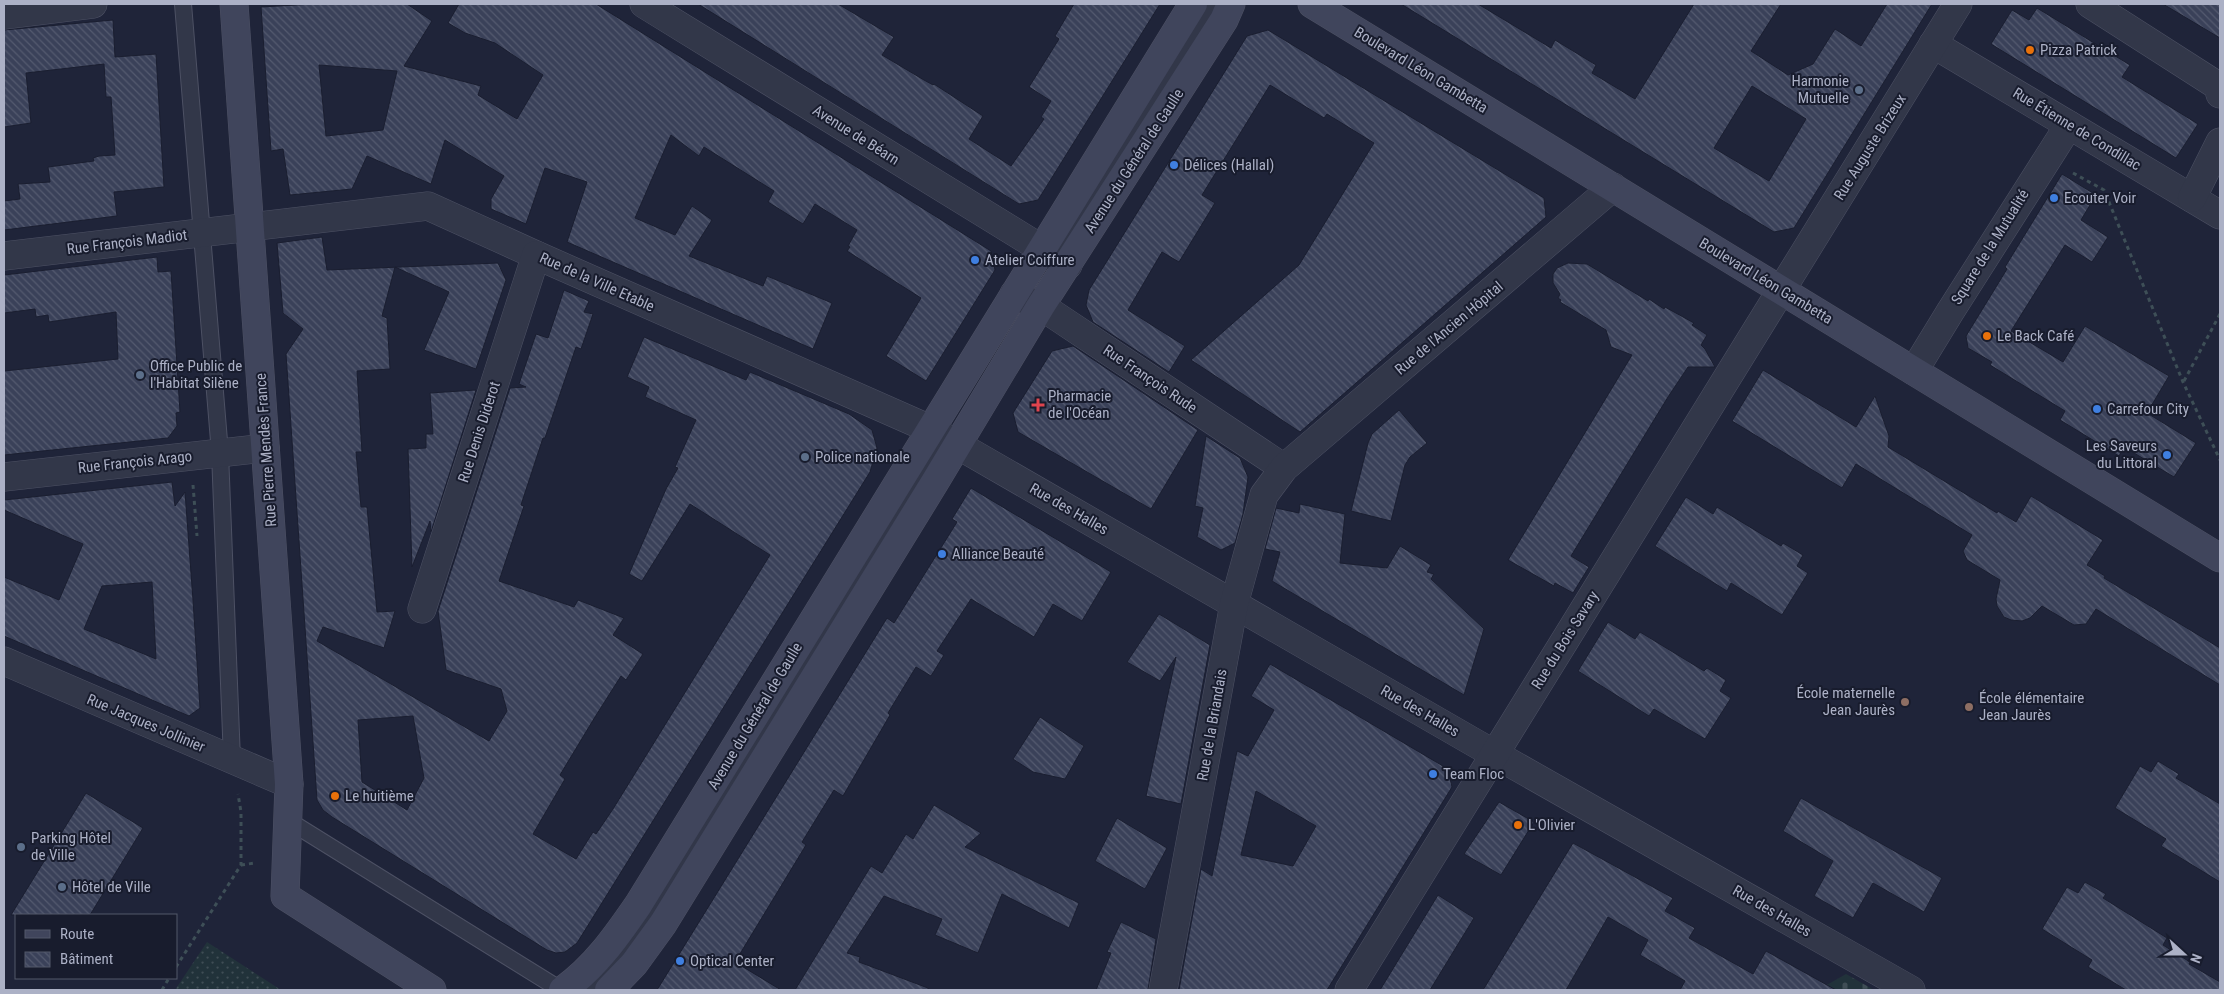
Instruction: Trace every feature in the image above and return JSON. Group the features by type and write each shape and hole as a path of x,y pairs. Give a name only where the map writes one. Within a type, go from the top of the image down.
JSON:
{"street":[{"path":"4,15 93,4"},
{"name":"Rue Pierre Mendès France","path":"234,4 289,784 286,896 432,990"},
{"name":"Avenue de Béarn","path":"644,4 1055,257"},
{"name":"Avenue du Général de Gaulle","path":"610,990 634,964 662,924 930,490 956,444 1028,301 1055,257 1193,4"},
{"name":"Avenue du Général de Gaulle","path":"1055,257 1224,20 1231,4"},
{"name":"Boulevard Léon Gambetta","path":"1312,4 1914,371 2218,552"},
{"name":"Rue Auguste Brizeux","path":"1781,290 1958,4"},
{"path":"2090,4 2218,86 2220,94"},
{"name":"Rue Étienne de Condillac","path":"1933,44 2220,215"},
{"name":"Square de la Mutualité","path":"1914,371 2069,125"},
{"path":"2192,198 2220,142"},
{"name":"Rue de l'Ancien Hôpital","path":"1284,468 1613,187"},
{"name":"Rue de la Ville Etable","path":"250,228 428,206 536,256 930,429"},
{"name":"Rue François Madiot","path":"4,256 250,228"},
{"name":"Rue Denis Diderot","path":"422,609 536,256"},
{"name":"Rue du Bois Savary","path":"1349,990 1781,290"},
{"name":"Avenue du Général de Gaulle","path":"562,990 579,979 610,946 638,905 930,429 1028,301"},
{"name":"Rue François Rude","path":"1028,301 1284,468"},
{"name":"Rue des Halles","path":"930,429 1495,754 1911,990"},
{"name":"Rue François Arago","path":"4,477 266,448"},
{"name":"Rue de la Briandais","path":"1163,990 1234,604 1264,495 1284,468"},
{"name":"Rue Jacques Jollinier","path":"4,662 289,784"}],"lane":[{"path":"182,4 203,233 220,453 232,760"},
{"name":"Avenue du Général de Gaulle","path":"1055,257 1210,4"},
{"name":"Avenue du Général de Gaulle","path":"589,990 622,956 649,918 922,474 934,454 930,429"},
{"path":"289,821 562,990"}],"path":[{"path":"2047,158 2104,190 2183,382 2220,460"},
{"path":"2183,382 2220,314"},
{"path":"178,964 241,864 241,812 232,760"},
{"path":"241,864 255,863"},
{"path":"162,990 169,979"}],"green space":[{"path":"207,942 281,990 175,990"},
{"path":"1846,974 1874,990 1818,990"}],"building":[{"path":"313,4 407,4 432,21 404,66 481,86 478,95 517,119 543,75 495,43 465,33 448,23 459,4 596,4 991,251 995,270 926,381 886,356 921,298 847,251 857,230 815,204 803,224 768,202 774,191 704,147 699,156 671,135 635,218 675,235 692,206 712,220 689,256 763,286 767,276 832,303 813,349 567,242 587,182 545,168 526,224 491,209 491,199 504,176 445,140 431,184 367,156 352,189 290,195 283,149 271,151 261,7","holes":["319,65 397,71 383,130 326,136"]},
{"path":"698,4 838,4 894,37 882,55 934,84 983,116 969,139 1011,166 1044,119 1041,117 1051,101 1029,87 1059,39 1055,36 1074,4 1160,4 1038,200 1019,204"},
{"path":"1401,4 1478,4 1551,48 1555,40 1596,65 1592,73 1635,99 1694,4 1781,4 1751,51 1788,75 1813,64 1835,29 1861,46 1887,4 1932,4 1794,228 1774,232","holes":["1752,86 1806,119 1769,181 1714,148"]},
{"path":"2163,4 2220,4 2220,38"},
{"path":"2037,8 2130,65 2122,77 2198,124 2176,158 1991,44 2012,10 2029,20"},
{"path":"113,20 115,57 156,54 164,187 114,192 117,216 4,230 4,201 20,199 18,184 50,182 48,167 94,161 93,158 99,156 115,155 111,97 106,97 104,64 26,73 31,123 4,127 4,30"},
{"path":"1268,30 1544,198 1546,217 1300,432 1191,360 1299,265 1374,143 1327,114 1324,118 1270,85 1202,195 1215,203 1179,262 1162,252 1128,310 1185,346 1169,372 1093,322 1086,305 1089,290 1247,36"},
{"path":"2062,174 2096,195 2081,220 2108,237 2092,262 2065,245 2011,331 2063,362 2085,326 2169,376 2147,413 2196,443 2174,477 2124,447 2119,456 2060,420 2065,411 1990,365 1992,362 1968,348 1966,336 2007,269 2005,267"},
{"path":"322,237 327,270 395,267 382,316 387,318 390,369 357,371 362,452 356,452 361,507 367,507 377,612 395,611 384,648 323,627 317,641 489,741 507,711 501,689 446,670 438,611 510,388 526,387 519,384 536,334 548,338 564,290 589,301 584,312 593,314 581,349 576,347 545,438 543,438 521,505 524,506 499,581 574,607 578,600 624,618 613,635 643,654 626,680 621,676 595,717 560,775 565,779 533,834 576,859 593,832 596,834 613,809 770,555 690,504 642,581 629,574 666,489 678,468 675,467 696,420 645,397 649,387 627,377 644,337 746,380 750,372 849,414 872,430 877,448 870,472 577,943 565,952 556,953 547,950 332,817 323,810 317,800 286,354 303,329 283,313 277,243","holes":["413,716 424,778 407,810 362,782 358,720"]},
{"path":"157,257 158,272 171,271 180,412 176,413 177,426 168,438 4,455 4,371 118,359 116,312 49,322 48,315 36,317 35,309 4,313 4,275"},
{"path":"498,263 506,280 476,369 424,350 449,292 395,267"},
{"path":"1568,263 1587,264 1648,301 1649,299 1664,309 1665,307 1694,323 1692,325 1707,335 1701,345 1715,367 1688,367 1668,397 1571,556 1589,567 1573,593 1555,583 1554,586 1508,560 1632,355 1611,347 1606,330 1560,302 1561,300 1558,298 1560,294 1553,283 1553,274 1557,268"},
{"path":"1073,346 1198,430 1151,509 1018,432 1013,413 1052,351"},
{"path":"1763,370 1856,427 1875,396 1889,436 1888,447 1997,513 1998,511 2016,522 2031,496 2103,540 2087,565 2105,576 2104,578 2220,648 2220,685 2096,609 2086,624 2074,625 2042,606 2030,618 2022,621 2004,617 1997,606 1996,599 2000,580 1967,560 1963,551 1972,535 1856,464 1842,488 1732,421"},
{"path":"476,390 431,532 430,521 412,567 408,449 426,448 426,434 433,434 430,393"},
{"path":"1399,410 1427,443 1410,457 1405,465 1391,521 1351,511 1372,434"},
{"path":"1206,436 1240,458 1248,477 1243,514 1235,543 1221,550 1197,537 1203,508 1195,506"},
{"path":"172,482 175,506 185,492 200,708 189,716 4,636 4,577 59,600 83,544 4,510 4,500","holes":["152,582 156,659 84,629 102,586"]},
{"path":"971,488 1111,572 1082,621 1053,604 1034,637 971,599 937,651 944,655 931,676 916,667 888,713 890,715 843,796 834,790 802,842 806,845 735,962 781,990 657,990 887,618 894,623 957,522 952,519"},
{"path":"1686,497 1713,514 1717,507 1781,546 1783,543 1803,555 1797,566 1808,573 1782,615 1731,583 1727,591 1655,546"},
{"path":"1300,504 1345,514 1340,563 1387,568 1400,546 1431,565 1427,572 1434,574 1431,579 1484,629 1464,695 1272,581 1280,552 1265,549 1276,508 1299,513"},
{"path":"1159,614 1210,645 1181,804 1146,796 1176,657 1160,681 1127,662"},
{"path":"1608,622 1635,639 1640,632 1704,671 1707,668 1726,680 1720,691 1731,698 1705,739 1654,709 1649,716 1578,671"},
{"path":"1270,664 1448,769 1452,787 1327,990 1179,990 1201,869 1212,876 1237,751 1248,756 1274,710 1251,696","holes":["1256,791 1316,826 1293,866 1241,855"]},
{"path":"1040,717 1084,746 1065,779 1033,772 1013,759"},
{"path":"2158,761 2179,774 2176,778 2220,804 2220,882 2161,846 2166,839 2115,808 2140,766 2151,772"},
{"name":"Hôtel de Ville","path":"86,793 143,828 91,914 11,915"},
{"path":"1801,798 1942,878 1924,912 1873,883 1853,918 1814,896 1833,861 1783,831"},
{"path":"1499,802 1534,822 1501,875 1464,854"},
{"path":"934,805 981,833 965,847 1079,903 1069,928 1002,894 978,953 935,935 942,919 884,896 847,953 860,957 859,962 928,988 928,990 795,990 871,866 882,873 906,834 913,839"},
{"path":"1117,818 1167,848 1145,889 1095,861"},
{"path":"1573,843 1673,898 1665,911 1695,928 1689,938 1753,974 1766,951 1836,990 1680,990 1685,981 1640,955 1648,940 1608,917 1566,990 1483,990"},
{"path":"2085,882 2106,894 2103,898 2167,938 2163,945 2190,962 2189,964 2220,982 2220,990 2126,990 2088,967 2092,960 2042,929 2067,887 2078,893"},
{"path":"1438,895 1474,918 1430,990 1380,990"},
{"path":"1121,922 1156,939 1148,990 1096,990 1111,953 1107,952"}],"place":[{"name":"Pizza Patrick","path":"2030,50"},
{"name":"Harmonie Mutuelle","path":"1859,90"},
{"name":"Délices (Hallal)","path":"1174,165"},
{"name":"Ecouter Voir","path":"2054,198"},
{"name":"Atelier Coiffure","path":"975,260"},
{"name":"Le Back Café","path":"1987,336"},
{"name":"Office Public de l'Habitat Silène","path":"140,375"},
{"name":"Pharmacie de l'Océan","path":"1038,405"},
{"name":"Carrefour City","path":"2097,409"},
{"name":"Les Saveurs du Littoral","path":"2167,455"},
{"name":"Police nationale","path":"805,457"},
{"name":"Alliance Beauté","path":"942,554"},
{"name":"École maternelle Jean Jaurès","path":"1905,702"},
{"name":"École élémentaire Jean Jaurès","path":"1969,707"},
{"name":"Team Floc","path":"1433,774"},
{"name":"Le huitième","path":"335,796"},
{"name":"L'Olivier","path":"1518,825"},
{"name":"Parking Hôtel de Ville","path":"21,847"},
{"name":"Hôtel de Ville","path":"62,887"},
{"name":"Optical Center","path":"680,961"}]}
